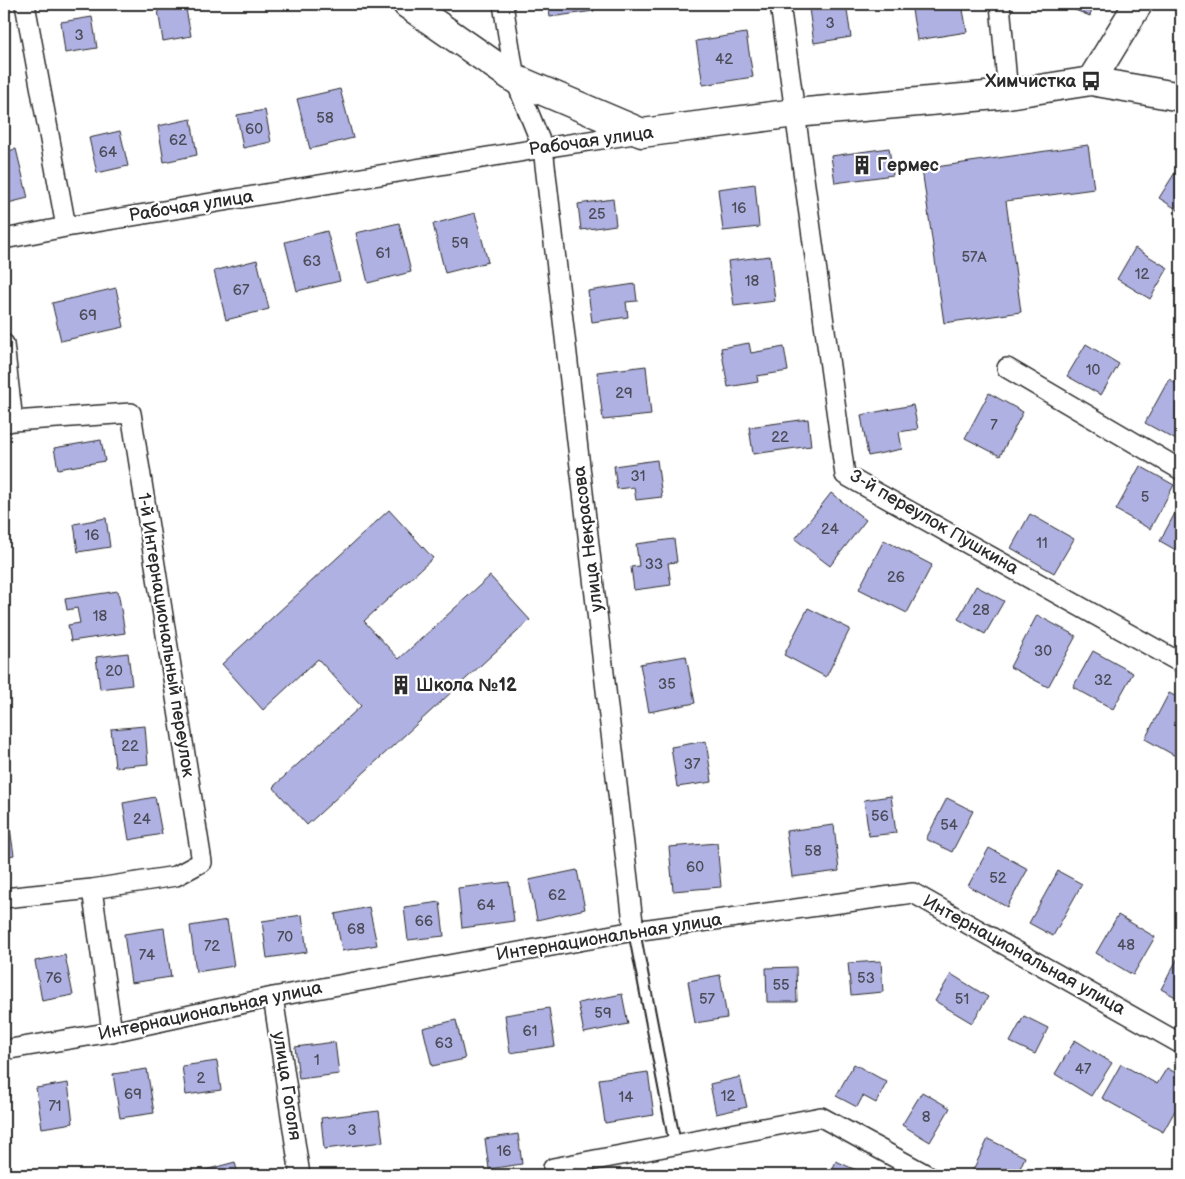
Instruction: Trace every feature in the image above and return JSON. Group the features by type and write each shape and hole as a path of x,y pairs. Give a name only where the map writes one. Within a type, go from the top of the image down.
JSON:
{"street":[{"path":"24,4 66,227"},
{"path":"407,4 515,79 642,133"},
{"path":"503,4 515,79"},
{"path":"780,4 795,113"},
{"path":"1000,4 1008,94"},
{"path":"1091,81 1138,4"},
{"name":"улица Некрасова","path":"515,79 543,148 634,930"},
{"name":"Рабочая улица","path":"4,239 66,227 543,148 795,113 1008,94 1091,81 1181,97"},
{"name":"3-й переулок Пушкина","path":"795,113 845,475 1181,663"},
{"name":"1-й Интернациональный переулок","path":"4,344 8,422 131,413 202,862 176,876 92,889 4,898"},
{"path":"1007,368 1181,470"},
{"path":"92,889 112,1032"},
{"name":"Интернациональная улица","path":"4,1050 112,1032 274,997 634,930 913,893 1181,1044"},
{"name":"улица Гоголя","path":"274,997 300,1175"},
{"path":"554,1175 553,1168 821,1118 927,1175"}],"lane":[{"path":"634,930 675,1144"}],"building":[{"path":"157,4 185,4 191,36 163,41"},
{"path":"548,4 593,4 594,11 550,17"},
{"path":"846,4 851,37 814,43 809,9"},
{"path":"911,4 962,4 967,32 917,40"},
{"path":"1060,4 1094,4 1090,16"},
{"path":"92,17 97,48 65,53 61,22"},
{"path":"746,33 753,77 703,85 696,41"},
{"path":"340,89 353,138 310,149 297,99"},
{"path":"265,110 271,142 243,148 237,115"},
{"path":"191,119 197,155 164,162 158,126"},
{"path":"120,131 128,166 97,173 89,138"},
{"path":"1088,145 1094,189 1006,201 1021,312 944,323 922,169"},
{"name":"Гермес","path":"889,148 893,175 835,183 831,156"},
{"path":"16,149 28,198 4,204 4,152"},
{"path":"1181,163 1181,212 1159,198"},
{"path":"755,184 759,227 723,231 718,189"},
{"path":"613,199 616,225 581,230 578,204"},
{"path":"475,213 488,262 445,273 433,224"},
{"path":"399,223 411,272 368,283 356,233"},
{"path":"327,231 340,281 297,291 285,242"},
{"path":"1135,248 1168,268 1150,299 1117,279"},
{"path":"770,256 775,301 734,306 728,261"},
{"path":"257,260 269,309 226,320 214,271"},
{"path":"635,284 637,301 626,302 628,317 592,322 588,291"},
{"path":"116,288 124,327 61,341 52,303"},
{"path":"749,343 751,353 784,347 788,371 757,376 758,382 728,387 721,348"},
{"path":"1086,344 1119,364 1101,395 1067,376"},
{"path":"646,366 651,415 603,420 597,372"},
{"path":"1169,379 1181,386 1180,442 1145,423"},
{"path":"989,393 1023,412 1000,456 965,438"},
{"path":"913,405 918,429 899,432 902,449 868,456 861,415"},
{"path":"808,419 811,446 753,454 749,427"},
{"path":"101,440 105,461 58,469 54,448"},
{"path":"657,460 662,497 636,500 634,487 617,489 614,466"},
{"path":"1140,466 1174,485 1150,529 1116,510"},
{"path":"831,493 866,520 830,566 795,539"},
{"path":"1181,502 1181,553 1160,541"},
{"name":"Школа №12","path":"389,510 433,558 364,621 399,659 490,576 530,620 307,825 273,787 361,706 318,659 263,710 222,664"},
{"path":"1030,514 1074,539 1054,573 1011,548"},
{"path":"106,518 110,547 78,552 74,524"},
{"path":"674,539 677,562 668,563 671,585 634,590 631,567 639,566 636,544"},
{"path":"884,540 932,565 907,613 859,589"},
{"path":"976,586 1004,601 985,634 958,619"},
{"path":"118,591 125,633 71,641 68,625 80,623 77,608 67,610 65,599"},
{"path":"808,608 850,629 826,677 784,655"},
{"path":"1037,615 1076,636 1048,687 1010,667"},
{"path":"1093,651 1133,673 1113,709 1073,687"},
{"path":"128,653 132,685 100,689 96,657"},
{"path":"686,656 695,703 649,712 640,664"},
{"path":"1169,693 1181,699 1181,754 1179,758 1145,739"},
{"path":"145,726 148,764 115,767 111,729"},
{"path":"706,741 712,782 677,787 671,747"},
{"path":"891,796 896,833 869,836 864,800"},
{"path":"155,797 162,834 129,840 123,803"},
{"path":"947,798 973,811 952,852 926,839"},
{"path":"9,822 14,855 4,857 4,823"},
{"path":"834,825 839,871 792,877 786,831"},
{"path":"717,843 721,887 673,891 669,847"},
{"path":"989,848 1028,869 1007,907 968,886"},
{"path":"577,870 585,909 537,920 529,880"},
{"path":"1058,871 1082,884 1053,936 1029,923"},
{"path":"509,882 514,921 462,928 458,888"},
{"path":"440,902 444,936 408,940 404,907"},
{"path":"369,907 377,945 342,951 335,914"},
{"path":"302,915 307,952 267,958 262,921"},
{"path":"1118,915 1155,937 1133,975 1096,953"},
{"path":"227,920 234,966 196,972 190,926"},
{"path":"164,928 171,977 131,983 124,934"},
{"path":"65,955 73,995 42,1001 35,961"},
{"path":"1179,956 1181,957 1181,1000 1161,989"},
{"path":"881,961 883,992 851,995 848,963"},
{"path":"796,967 797,1002 767,1002 766,968"},
{"path":"951,974 988,997 972,1023 935,1001"},
{"path":"720,975 727,1018 695,1023 688,981"},
{"path":"622,994 628,1024 584,1033 578,1003"},
{"path":"549,1008 555,1046 510,1053 505,1015"},
{"path":"1024,1016 1048,1028 1035,1054 1010,1042"},
{"path":"456,1020 465,1059 432,1066 423,1028"},
{"path":"1075,1040 1112,1063 1091,1096 1055,1074"},
{"path":"335,1042 339,1074 299,1079 295,1047"},
{"path":"217,1061 221,1090 186,1095 182,1066"},
{"path":"854,1064 887,1082 876,1103 863,1096 857,1107 836,1096"},
{"path":"1121,1064 1157,1084 1167,1068 1181,1076 1181,1100 1163,1132 1102,1098"},
{"path":"147,1069 154,1113 120,1118 113,1074"},
{"path":"648,1072 654,1115 605,1123 599,1079"},
{"path":"740,1077 747,1107 716,1114 710,1084"},
{"path":"68,1083 73,1123 42,1128 36,1088"},
{"path":"922,1092 950,1108 930,1142 902,1125"},
{"path":"379,1111 383,1142 324,1149 321,1118"},
{"path":"518,1134 522,1164 489,1169 485,1139"},
{"path":"988,1139 1025,1157 1017,1175 978,1175 972,1172"},
{"path":"836,1161 867,1175 830,1175"},
{"path":"235,1162 238,1175 191,1175 191,1174"},
{"path":"757,1170 758,1175 723,1175"}],"place":[{"name":"Химчистка","path":"1091,81"},
{"name":"Гермес","path":"862,165"},
{"name":"Школа №12","path":"401,685"}]}
